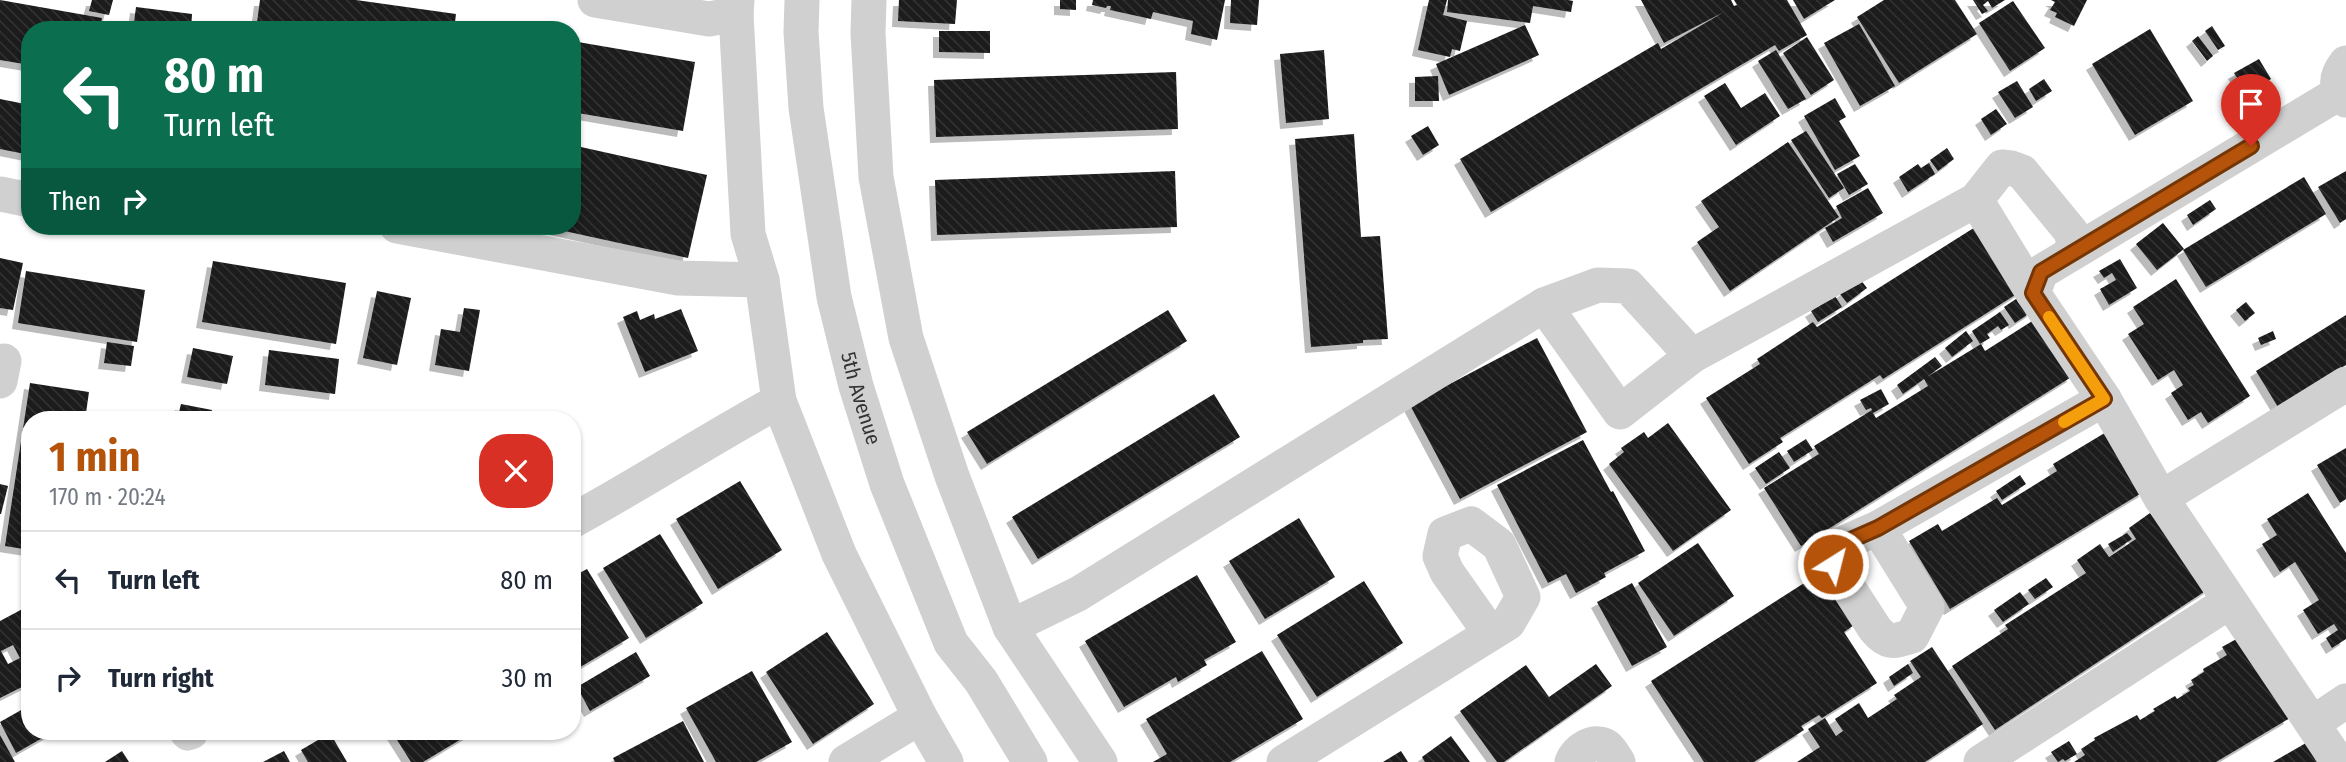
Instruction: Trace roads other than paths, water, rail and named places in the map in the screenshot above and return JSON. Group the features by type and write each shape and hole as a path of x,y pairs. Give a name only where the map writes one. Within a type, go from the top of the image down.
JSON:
{"street":[{"path":"595,0 709,19 736,7 748,234 762,280 779,401 839,554 920,717 946,762"},
{"name":"5th Avenue","path":"802,0 801,32 806,108 834,297 856,386 887,484 951,643 981,681 1030,762"},
{"path":"869,0 868,33 876,177 906,338 952,476 1010,627 1100,762"},
{"path":"2033,293 2041,272 2344,85"},
{"path":"1544,305 1619,412 1692,356 1976,200 2002,167 2022,172 2072,233 2074,251"},
{"path":"0,194 21,198"},
{"path":"1976,200 2033,293 2104,399 2161,498 2339,762"},
{"path":"446,235 678,278 762,280"},
{"path":"1010,627 1079,593 1544,305 1598,285 1628,286 1692,356"},
{"path":"2161,498 2346,384"},
{"path":"1878,528 2104,399"},
{"path":"581,516 779,401"},
{"path":"1980,762 2230,602"},
{"path":"1284,762 1490,633"},
{"path":"2313,723 2346,701"},
{"path":"846,762 920,717"},
{"path":"1572,762 1572,758 1583,747 1598,744 1608,747 1618,762"}]}
